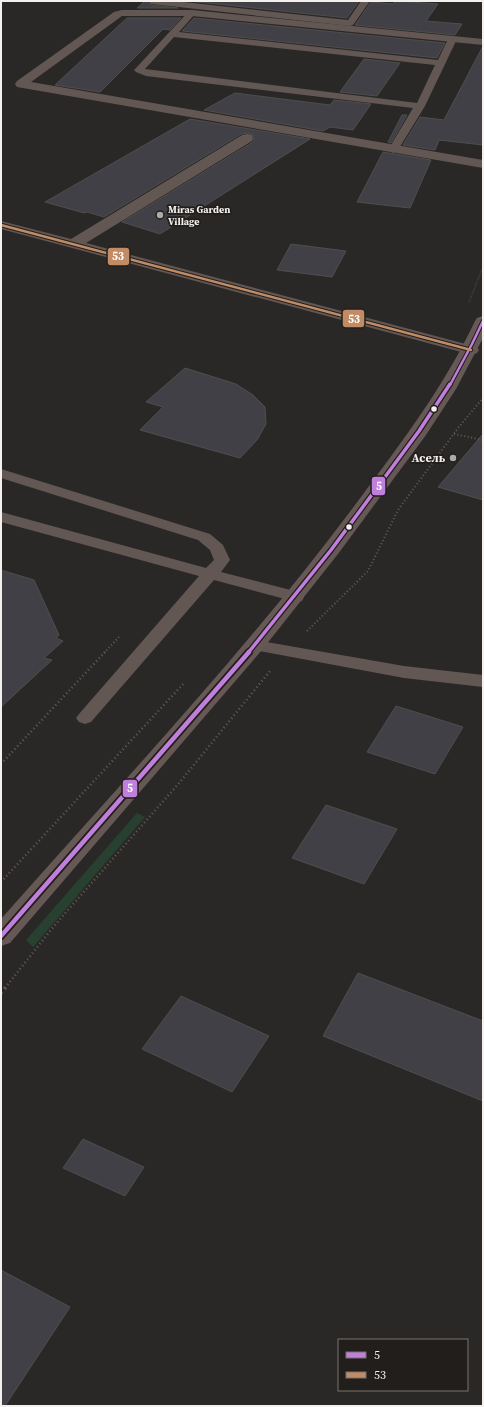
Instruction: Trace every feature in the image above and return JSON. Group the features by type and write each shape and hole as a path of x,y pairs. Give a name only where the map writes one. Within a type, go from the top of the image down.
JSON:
{"street":[{"path":"483,42 192,13 118,14 21,84 393,150 483,164"},
{"path":"74,244 247,138"},
{"path":"1,224 471,350"},
{"path":"1,936 255,646 296,596 427,422 471,350 483,321"}],"lane":[{"path":"151,1 244,9 350,23 366,1"},
{"path":"192,13 139,70 154,74 420,106"},
{"path":"172,34 441,63"},
{"path":"393,150 420,106 452,39"},
{"path":"1,473 204,537 217,548 222,560 85,718"},
{"path":"1,517 296,596"},
{"path":"255,646 404,672 483,680"}],"path":[{"path":"454,434 483,440"},
{"path":"1,764 120,636"},
{"path":"1,882 190,677"}],"green space":[{"path":"137,813 145,817 33,947 26,940"}],"building":[{"path":"145,1 151,5 178,8 137,8"},
{"path":"189,1 359,1 347,18"},
{"path":"396,1 438,4 426,21 462,24 455,35 355,25 371,2 393,4"},
{"path":"127,18 181,18 170,30 163,29 100,92 55,85"},
{"path":"194,18 445,43 437,58 182,31"},
{"path":"483,46 483,145 439,140 435,150 403,145 420,117 444,120"},
{"path":"364,59 400,63 377,96 340,92"},
{"path":"235,93 330,105 334,100 371,104 353,130 330,127 323,131 204,110"},
{"path":"402,115 407,115 391,143 388,142"},
{"path":"190,119 310,139 160,234 122,222 253,142 253,135 247,133 241,134 104,217 45,202"},
{"path":"383,152 431,160 410,208 357,202"},
{"path":"291,244 346,251 332,277 277,270"},
{"path":"185,368 236,384 253,395 265,407 266,424 257,440 240,458 140,430 163,407 146,402"},
{"path":"483,434 483,500 438,487"},
{"path":"1,570 34,580 59,635 56,638 63,641 44,658 52,660 1,707"},
{"path":"396,706 463,727 435,774 367,752"},
{"path":"326,805 397,829 364,884 292,858"},
{"path":"358,973 483,1021 483,1101 323,1036"},
{"path":"181,996 269,1036 232,1092 142,1049"},
{"path":"83,1139 144,1167 125,1196 63,1168"},
{"path":"1,1270 70,1307 5,1406 1,1406"}],"transit line":[{"name":"53","path":"1,225 471,350"},
{"name":"5","path":"1,936 255,645 301,589 434,410 460,367 483,321"}],"place":[{"name":"Miras Garden Village","path":"160,215"},
{"name":"Асель","path":"453,458"}]}
